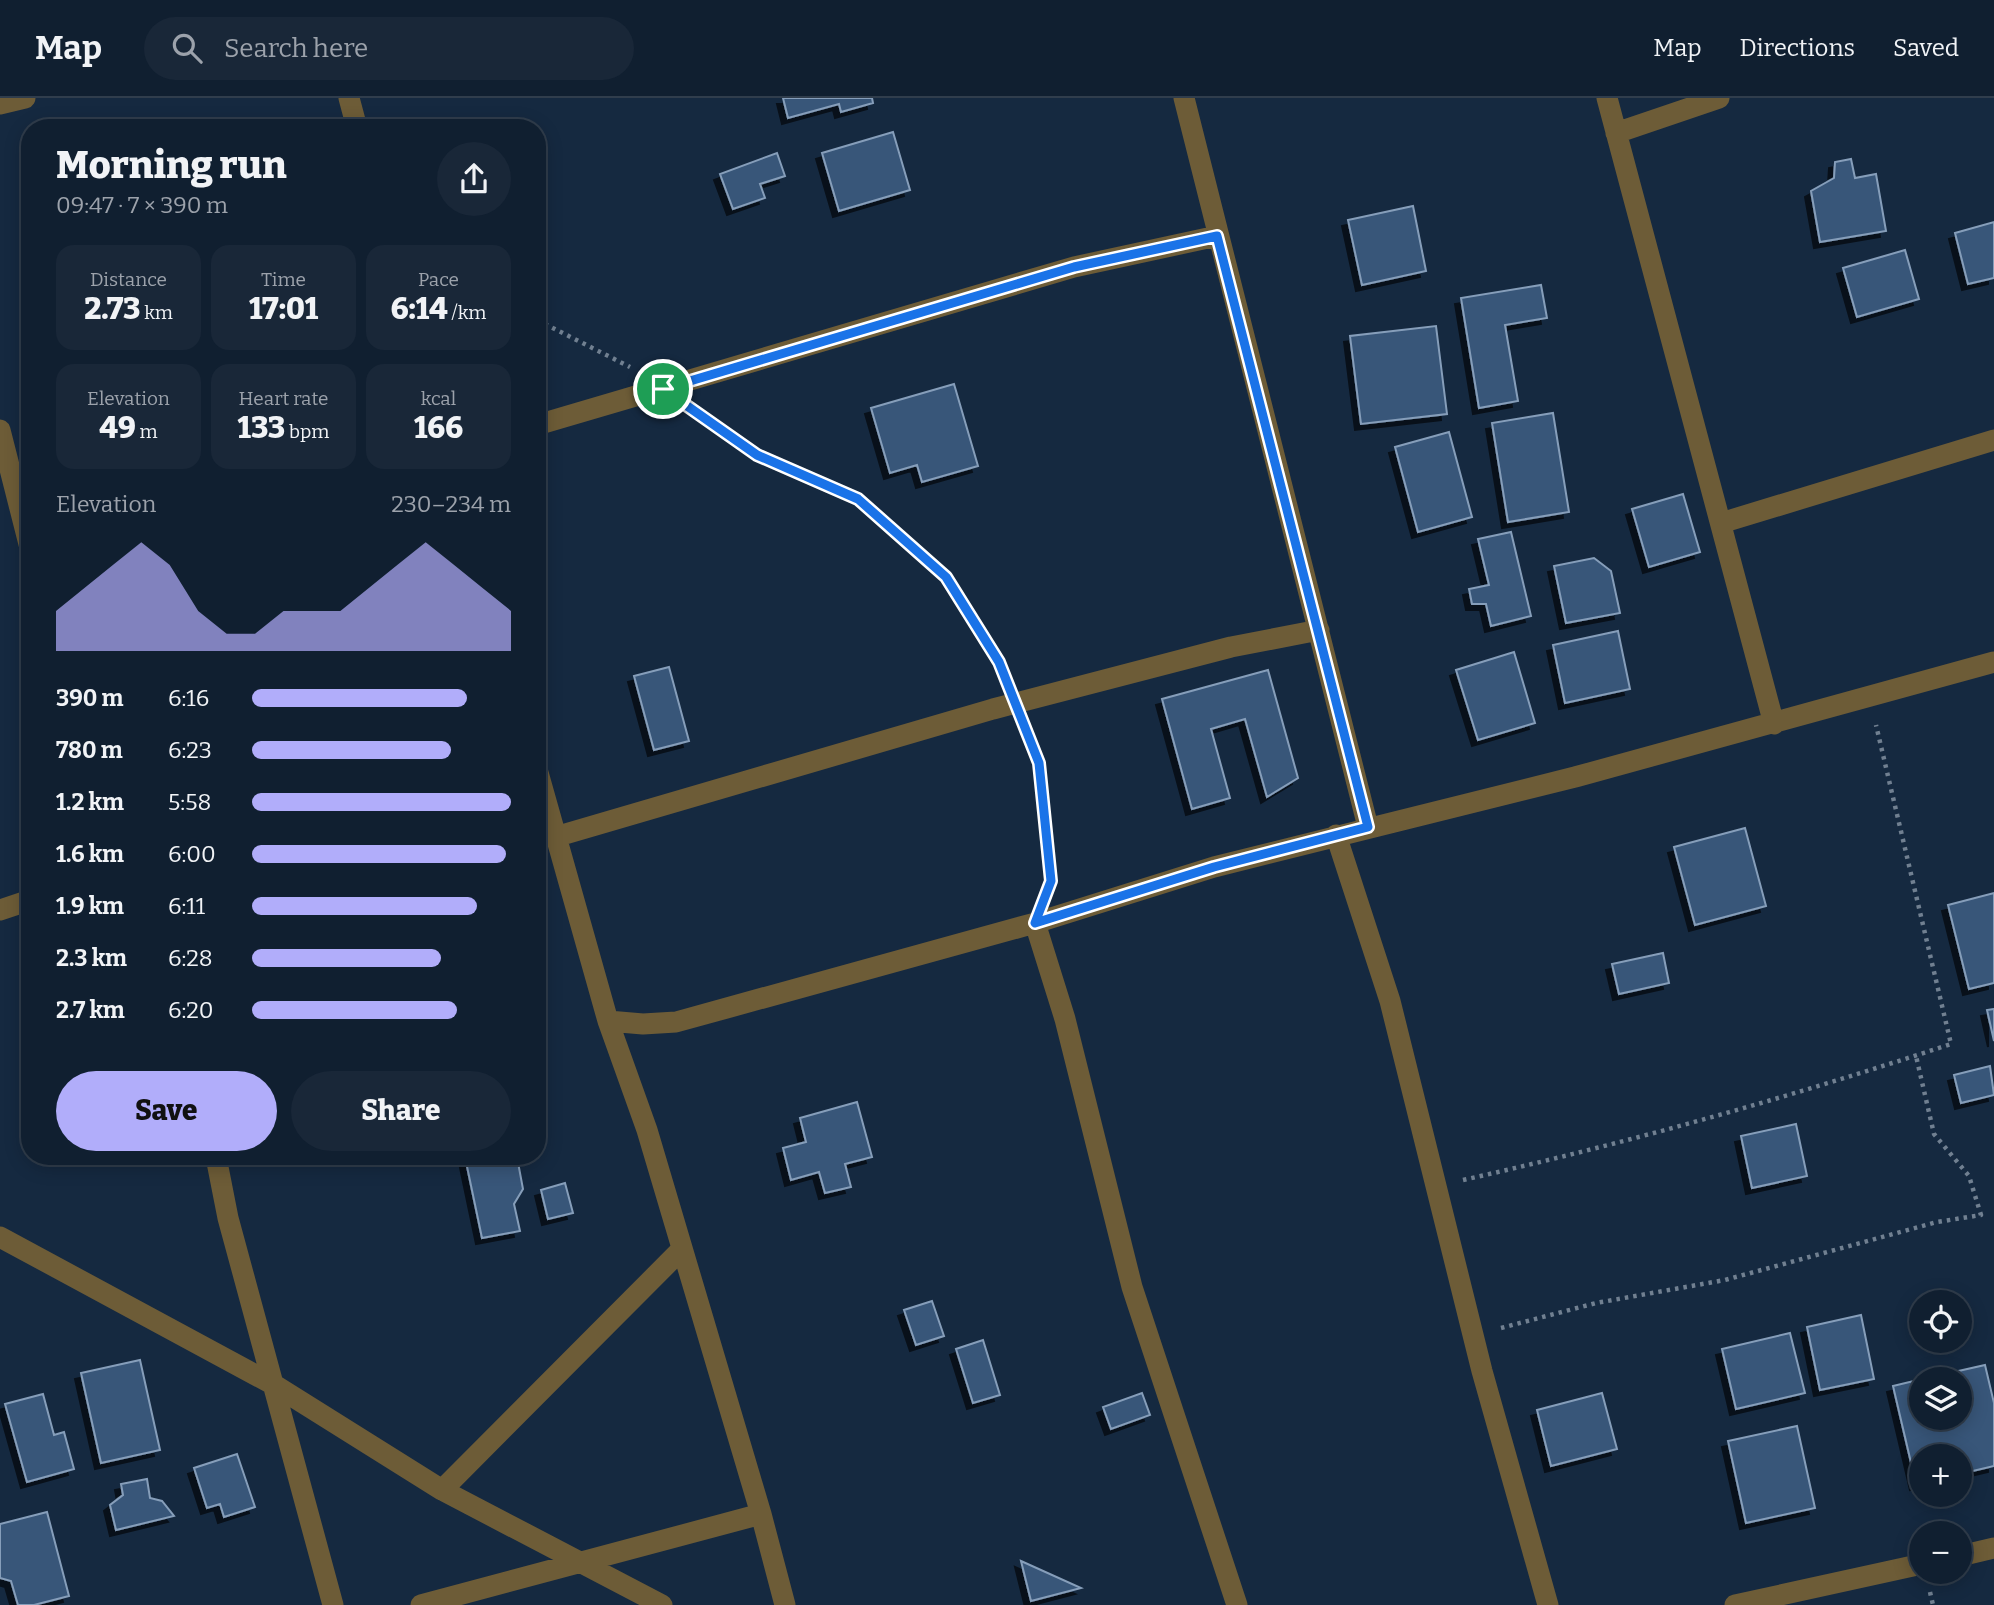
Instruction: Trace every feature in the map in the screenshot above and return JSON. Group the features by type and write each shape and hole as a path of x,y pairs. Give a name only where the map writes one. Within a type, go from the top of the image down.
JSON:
{"street":[{"path":"0,104 26,98"},
{"path":"349,98 355,119"},
{"path":"1184,98 1368,827"},
{"path":"1606,98 1774,724"},
{"path":"1616,133 1719,98"},
{"path":"546,422 1074,267 1217,236"},
{"path":"0,430 21,513"},
{"path":"1721,523 1994,440"},
{"path":"555,837 1017,702 1231,647 1319,629"},
{"path":"608,1021 643,1024 676,1022 1035,923 1214,867 1774,724 1994,662"},
{"path":"546,803 608,1021 647,1130 761,1514 785,1605"},
{"path":"1336,835 1390,1001 1473,1336 1548,1605"},
{"path":"0,911 21,903"},
{"path":"1035,923 1065,1019 1132,1287 1237,1605"},
{"path":"218,1165 229,1218 333,1605"},
{"path":"0,1237 276,1386 442,1490 662,1605"},
{"path":"442,1490 682,1249"},
{"path":"421,1605 761,1514"},
{"path":"1972,1553 1994,1548"},
{"path":"1735,1605 1909,1567"}],"path":[{"path":"546,324 615,358 757,455 858,499 946,577 999,662 1039,763 1051,881 1035,923"},
{"path":"1435,1186 1596,1150 1820,1087 1951,1044 1869,697"},
{"path":"1473,1336 1596,1303 1725,1280 1937,1222 1981,1215 1969,1176 1934,1134 1916,1056"}],"building":[{"path":"783,98 872,98 873,103 841,112 839,104 788,118"},
{"path":"893,132 910,190 839,211 822,153"},
{"path":"777,153 785,176 760,184 765,198 733,209 720,174"},
{"path":"1851,159 1855,178 1876,174 1886,231 1820,242 1811,191 1834,178 1835,162"},
{"path":"1413,206 1426,271 1362,285 1348,220"},
{"path":"1994,222 1994,278 1968,284 1955,233"},
{"path":"1905,250 1919,299 1857,317 1843,268"},
{"path":"1541,285 1547,318 1505,325 1518,401 1479,408 1461,298"},
{"path":"1436,326 1447,414 1361,424 1350,336"},
{"path":"954,384 978,466 922,482 917,465 890,473 871,408"},
{"path":"1553,413 1569,512 1508,522 1492,423"},
{"path":"1449,432 1472,517 1418,532 1395,447"},
{"path":"1683,494 1700,552 1649,567 1632,509"},
{"path":"1511,532 1531,616 1491,626 1486,604 1472,604 1469,589 1489,585 1478,539"},
{"path":"1594,558 1611,571 1620,613 1566,623 1554,566"},
{"path":"1618,631 1630,689 1565,703 1553,645"},
{"path":"1514,652 1535,723 1478,740 1456,670"},
{"path":"669,667 689,741 654,750 634,676"},
{"path":"1268,670 1298,778 1267,797 1245,719 1211,729 1230,798 1192,809 1162,699"},
{"path":"1745,828 1766,906 1695,925 1674,847"},
{"path":"1994,893 1994,983 1969,989 1948,905"},
{"path":"1663,953 1669,983 1619,994 1612,964"},
{"path":"1994,1009 1994,1041 1987,1010"},
{"path":"1990,1066 1994,1095 1961,1103 1954,1075"},
{"path":"857,1102 872,1157 845,1164 851,1187 825,1193 819,1172 791,1180 783,1148 806,1142 800,1118"},
{"path":"1796,1124 1807,1176 1752,1188 1741,1136"},
{"path":"467,1165 518,1165 523,1189 514,1204 520,1231 482,1238"},
{"path":"565,1183 573,1213 548,1219 541,1190"},
{"path":"932,1301 944,1336 916,1345 904,1310"},
{"path":"1861,1315 1874,1379 1820,1390 1807,1327"},
{"path":"1790,1333 1805,1393 1736,1409 1722,1349"},
{"path":"983,1340 1000,1395 973,1403 956,1349"},
{"path":"140,1360 160,1450 101,1463 81,1373"},
{"path":"1985,1365 1994,1403 1994,1466 1972,1471 1972,1444 1909,1444 1909,1454 1893,1386 1909,1382 1909,1430 1972,1430 1972,1368"},
{"path":"1142,1393 1150,1415 1111,1429 1103,1407"},
{"path":"1602,1393 1617,1449 1551,1466 1537,1410"},
{"path":"43,1394 54,1435 64,1432 74,1469 27,1482 5,1404"},
{"path":"1797,1426 1815,1508 1746,1523 1728,1441"},
{"path":"237,1454 255,1507 224,1517 220,1504 207,1508 194,1468"},
{"path":"147,1479 150,1498 162,1501 174,1516 116,1530 110,1505 123,1495 121,1484"},
{"path":"47,1512 69,1596 34,1605 18,1605 11,1581 0,1578 0,1524"},
{"path":"1021,1561 1081,1588 1031,1601"}],"route":[{"path":"1217,236 1368,827 1214,867 1035,923 1051,881 1039,763 999,662 946,577 858,499 757,455 663,389 1074,267 1217,236"}]}
